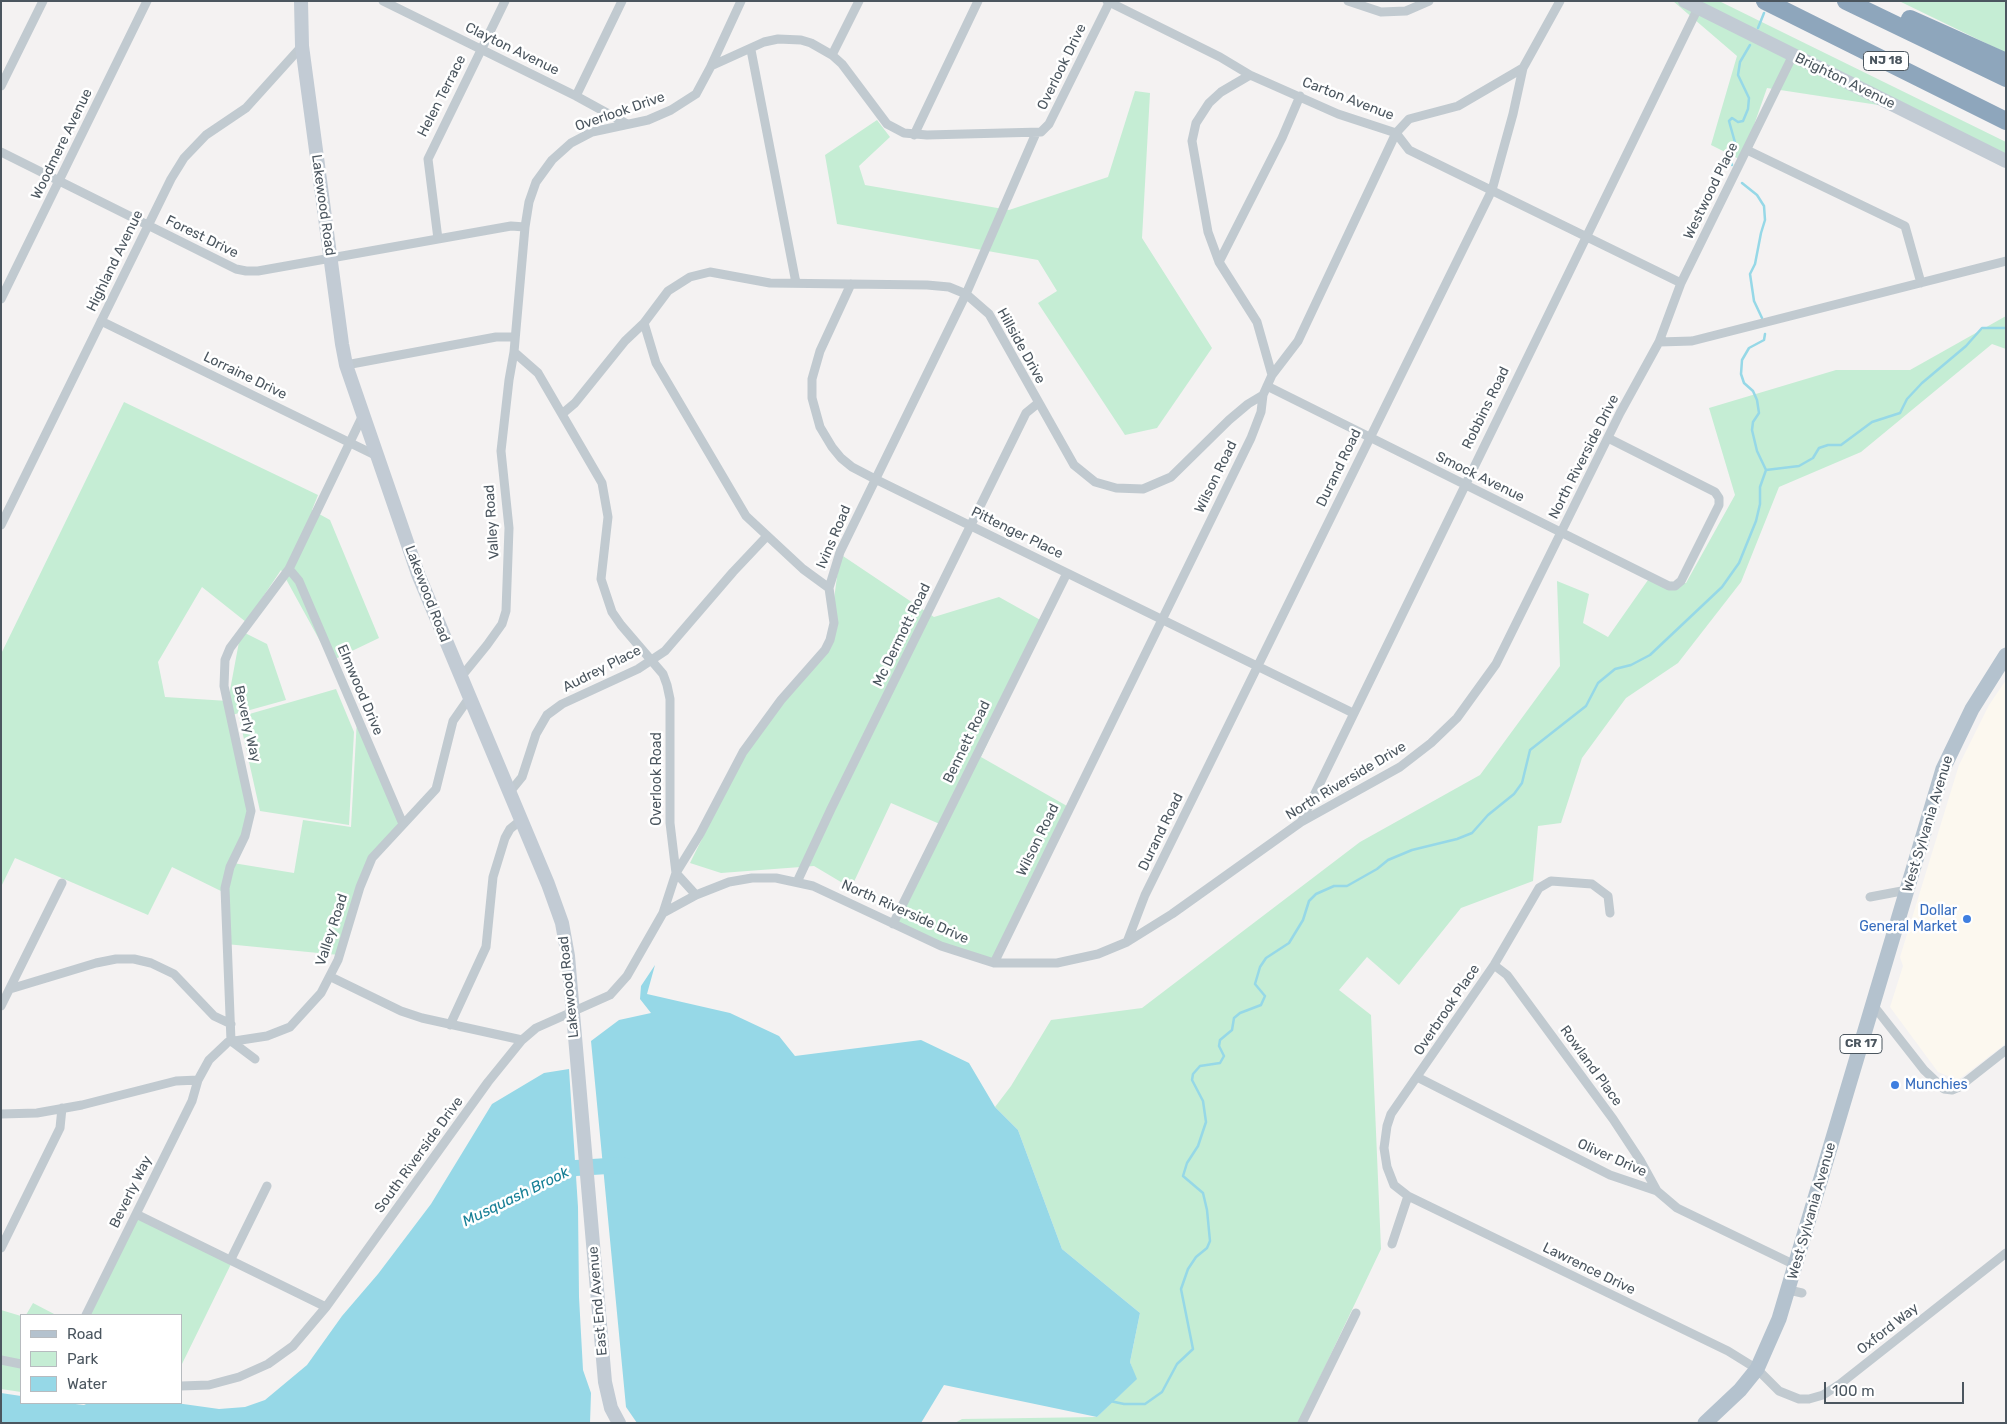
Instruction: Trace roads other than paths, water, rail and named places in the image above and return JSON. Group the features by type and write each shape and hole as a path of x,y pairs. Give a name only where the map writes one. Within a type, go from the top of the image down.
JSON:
{"highway":[{"name":"NJ 18","path":"1765,1 2006,121"},
{"name":"NJ 18","path":"1846,1 2006,78"},
{"path":"1870,1 2006,62"}],"main road":[{"name":"West Sylvania Avenue","path":"1706,1423 1740,1390 1757,1369 1796,1291 1795,1265 1948,755 1982,691 2006,655"}],"street":[{"path":"1,86 43,1"},
{"name":"Woodmere Avenue","path":"1,299 147,1"},
{"name":"Lakewood Road","path":"301,1 302,46 346,365 418,574 562,923 568,956 588,1176"},
{"name":"Helen Terrace","path":"438,239 428,159 505,1"},
{"path":"576,96 622,1"},
{"name":"Overlook Drive","path":"514,352 525,227 533,190 552,160 578,139 592,132 648,120 693,97 741,1"},
{"path":"832,55 859,1"},
{"path":"914,135 978,1"},
{"path":"1348,1 1381,12 1406,11 1429,1"},
{"name":"Durand Road","path":"1127,942 1145,895 1492,190 1513,114 1522,68 1560,1"},
{"name":"Brighton Avenue","path":"1685,1 2006,161"},
{"name":"Clayton Avenue","path":"384,2 576,96 628,124"},
{"name":"Overlook Drive","path":"1036,133 1044,131 1049,124 1109,2"},
{"name":"Carton Avenue","path":"1109,2 1220,57 1250,76 1338,114 1396,133 1409,150 1681,283"},
{"name":"Robbins Road","path":"1301,822 1698,8"},
{"path":"710,66 751,50 764,42 789,39 811,43 832,55 842,64 887,124 914,135 1036,133"},
{"name":"Highland Avenue","path":"1,525 171,179 189,151 206,135 246,108 302,46"},
{"path":"751,50 796,283"},
{"name":"Westwood Place","path":"1659,342 1681,283 1793,55"},
{"name":"Wilson Road","path":"994,963 1251,438 1260,412 1263,395 1272,375 1298,341 1396,133 1409,119 1458,106 1522,68"},
{"path":"1250,76 1212,99 1202,113 1194,130 1192,141 1208,232 1218,262 1257,322 1272,375"},
{"path":"1218,262 1269,164 1300,96"},
{"name":"Ivins Road","path":"663,913 676,873 700,834 730,774 756,732 828,645 834,623 829,588 840,552 966,294 1036,133"},
{"path":"1747,150 1905,226 1921,283"},
{"name":"Forest Drive","path":"1,152 236,269 246,271 258,271 511,226 525,227"},
{"path":"1659,342 1692,342 2006,261"},
{"name":"Hillside Drive","path":"562,414 575,403 625,341 644,323 668,291 694,275 719,272 759,281 949,287 966,294 989,314 1037,404 1070,460 1084,475 1099,484 1133,490 1157,485 1171,477 1229,420 1248,404 1263,395"},
{"name":"Pittenger Place","path":"851,284 816,361 812,379 812,398 820,427 832,447 852,466 970,526 1353,713"},
{"name":"Lorraine Drive","path":"101,321 377,456"},
{"path":"644,323 653,356 743,512 767,536 829,588"},
{"path":"346,365 496,337 514,337"},
{"name":"North Riverside Drive","path":"663,913 696,895 729,882 752,878 776,878 797,882 830,893 949,950 994,963 1057,963 1098,954 1127,942 1172,914 1301,822 1400,767 1431,743 1458,718 1496,664 1608,438 1659,342"},
{"path":"514,352 534,368 604,489 608,517 600,579 606,599 621,625 651,660"},
{"name":"Valley Road","path":"461,677 502,624 506,611 509,528 502,451 509,380 514,352"},
{"name":"Smock Avenue","path":"1267,386 1669,586 1675,586 1681,581 1719,505 1717,495 1608,438"},
{"name":"Mc Dermott Road","path":"797,882 835,800 1026,413 1037,404"},
{"name":"Beverly Way","path":"230,1041 225,888 230,867 245,836 251,812 223,674 230,648 289,569 363,415"},
{"name":"Audrey Place","path":"509,793 522,777 536,734 548,715 562,704 638,669 665,651 733,572 767,536"},
{"name":"Elmwood Drive","path":"289,569 300,581 403,824"},
{"name":"Bennett Road","path":"893,924 1067,573"},
{"name":"Overlook Road","path":"651,660 663,674 670,699 670,823 676,873"},
{"name":"Valley Road","path":"230,1041 267,1036 290,1027 321,993 331,977 360,887 372,858 436,789 453,721 470,698"},
{"path":"450,1025 486,947 493,877 504,838 510,828 521,820"},
{"path":"676,873 696,895"},
{"name":"Overbrook Place","path":"1408,1196 1394,1185 1385,1158 1384,1140 1392,1114 1494,965 1539,888 1551,881 1592,884 1608,896 1610,913"},
{"path":"1,1006 62,883"},
{"path":"1870,897 1907,890"},
{"name":"South Riverside Drive","path":"182,1386 222,1382 268,1364 299,1341 326,1307 497,1070 522,1040 536,1028 600,1001 618,987 638,959 663,913"},
{"path":"10,988 96,963 116,959 134,959 151,963 174,974 214,1016 230,1024"},
{"name":"Rowland Place","path":"1494,965 1507,975 1613,1119 1640,1160 1657,1191"},
{"path":"331,977 401,1011 450,1025 522,1040"},
{"path":"1873,1005 1924,1070 1944,1089 1952,1090 1959,1087 2006,1050"},
{"path":"1,1114 37,1113 176,1081 198,1080 209,1060 230,1041 255,1059"},
{"name":"Oliver Drive","path":"1417,1077 1610,1175 1657,1191 1677,1208 1795,1265"},
{"name":"Beverly Way","path":"86,1314 192,1101 198,1080"},
{"path":"1,1248 60,1128 62,1108"},
{"name":"East End Avenue","path":"588,1176 605,1382 611,1408 619,1423"},
{"path":"230,1259 267,1186"},
{"path":"1392,1244 1408,1196"},
{"name":"Lawrence Drive","path":"1408,1196 1728,1351 1757,1369"},
{"path":"136,1214 326,1307"},
{"name":"Oxford Way","path":"1757,1369 1779,1391 1792,1397 1809,1400 1824,1395 2006,1254"},
{"path":"1302,1423 1356,1313"},
{"path":"1,1360 20,1364"}],"water":[{"path":"655,965 647,994 730,1013 779,1036 795,1056 921,1040 969,1063 995,1107 1018,1130 1062,1249 1140,1313 1130,1362 1137,1379 1097,1417 944,1385 921,1423 637,1423 626,1407 591,1041 619,1020 651,1013 640,999 641,986"},
{"path":"569,1069 578,1207 579,1297 583,1370 591,1393 590,1423 1,1423 1,1393 20,1396 20,1404 182,1404 219,1409 245,1407 265,1400 307,1365 342,1316 378,1274 431,1204 492,1104 544,1073"}],"waterway":[{"name":"Musquash Brook","path":"1758,28 1764,13"},
{"name":"Musquash Brook","path":"1732,165 1729,159 1736,146 1729,121 1732,118 1738,122 1743,121 1748,109 1749,98 1738,75 1740,62 1750,45"},
{"name":"Musquash Brook","path":"1742,183 1757,195 1764,206 1765,220 1755,264 1750,274 1754,301 1762,318"},
{"path":"1766,470 1799,466 1813,458 1819,448 1828,445 1841,445 1872,422 1900,413 1907,399 1922,383 1966,346 1982,328 2006,328"},
{"name":"Musquash Brook","path":"1110,1401 1124,1404 1145,1404 1162,1392 1177,1364 1193,1349 1181,1289 1188,1269 1196,1257 1207,1248 1210,1241 1207,1210 1203,1193 1183,1176 1187,1163 1198,1146 1206,1122 1203,1101 1192,1080 1193,1074 1200,1066 1220,1063 1224,1056 1219,1046 1220,1040 1232,1030 1234,1018 1240,1013 1261,1005 1265,996 1255,984 1260,967 1266,958 1289,943 1303,920 1309,901 1316,894 1334,886 1347,886 1377,869 1388,860 1412,850 1457,839 1472,833 1488,815 1514,794 1522,783 1530,750 1586,706 1598,683 1615,669 1631,665 1650,655 1722,587 1739,563 1756,521 1760,504 1760,487 1766,470 1757,451 1752,430 1753,422 1759,413 1757,400 1753,391 1744,383 1741,374 1742,360 1749,348 1764,340 1765,334"},
{"name":"Musquash Brook","path":"555,1175 576,1168 624,1165"}],"place":[{"name":"Dollar General Market","path":"1967,919"},
{"name":"Munchies","path":"1895,1085"}]}
